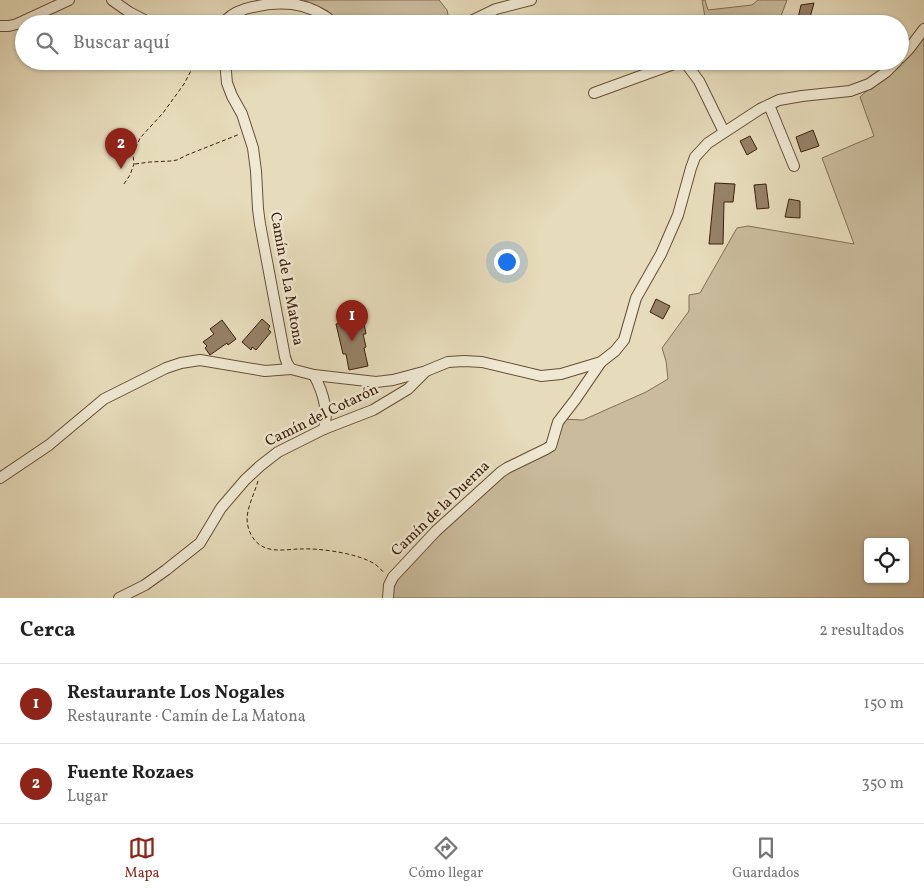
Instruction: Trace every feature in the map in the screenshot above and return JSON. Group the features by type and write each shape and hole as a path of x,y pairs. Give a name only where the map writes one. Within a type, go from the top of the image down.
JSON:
{"street":[{"path":"36,15 69,0"},
{"path":"112,0 136,15"},
{"path":"484,15 496,9 531,0"},
{"path":"232,15 256,5 288,1 312,8 325,15"},
{"path":"0,26 15,24"},
{"path":"909,49 924,29"},
{"name":"Camín de La Matona","path":"226,70 227,83 242,114 253,148 260,224 287,363 291,369 314,375 376,382 394,380 426,371"},
{"path":"594,93 658,70"},
{"path":"690,70 699,81 724,132"},
{"name":"Camín del Cotarón","path":"118,598 145,585 200,543 222,508 260,466 278,452 324,429 373,410 408,388 426,371 448,362 464,361 482,362 541,376 561,374 600,362 615,351 624,340 636,298 661,254 678,215 695,157 708,143 753,113 779,100 850,91 869,84 888,70"},
{"path":"769,105 794,166"},
{"path":"0,478 48,445 104,399 166,368 200,360 265,371 291,369"},
{"name":"Camín de la Duerna","path":"388,598 389,584 393,577 436,530 501,472 551,446 558,422 600,362"},
{"path":"314,375 324,398 326,421 324,429"}],"path":[{"path":"124,184 134,164 133,154 140,138 184,84 191,70"},
{"path":"134,164 177,160 187,154 248,131"},
{"path":"260,466 260,476 247,518 251,537 265,548 304,548 357,556 377,566 391,581"}],"shaded area":[{"path":"304,0 439,0 447,10 448,15 332,15 328,11"},
{"path":"702,0 705,0 708,10 752,5 758,0 787,0 781,15 705,15"},
{"path":"924,38 924,598 388,598 393,577 501,472 546,449 560,419 583,420 646,392 668,379 662,348 689,311 689,295 700,293 737,228 748,226 854,244 822,158 874,136 860,97 889,70 909,70 909,52"}],"building":[{"path":"814,3 811,15 799,15 801,5"},
{"path":"813,130 819,146 801,152 796,137"},
{"path":"750,136 757,149 747,155 740,141"},
{"path":"715,183 735,184 733,202 724,202 723,244 709,244"},
{"path":"766,184 769,208 757,209 754,185"},
{"path":"789,199 800,201 800,218 785,217"},
{"path":"656,299 670,306 663,319 650,312"},
{"path":"363,318 366,334 363,334 366,347 364,348 368,366 349,370 336,324"},
{"path":"262,319 270,326 268,329 271,332 256,350 252,347 251,350 242,342"},
{"path":"222,320 236,339 210,355 205,348 207,346 203,342 214,334 210,329"}],"place":[{"name":"Fuente Rozaes","path":"121,169"},
{"name":"Restaurante Los Nogales","path":"352,341"}]}
